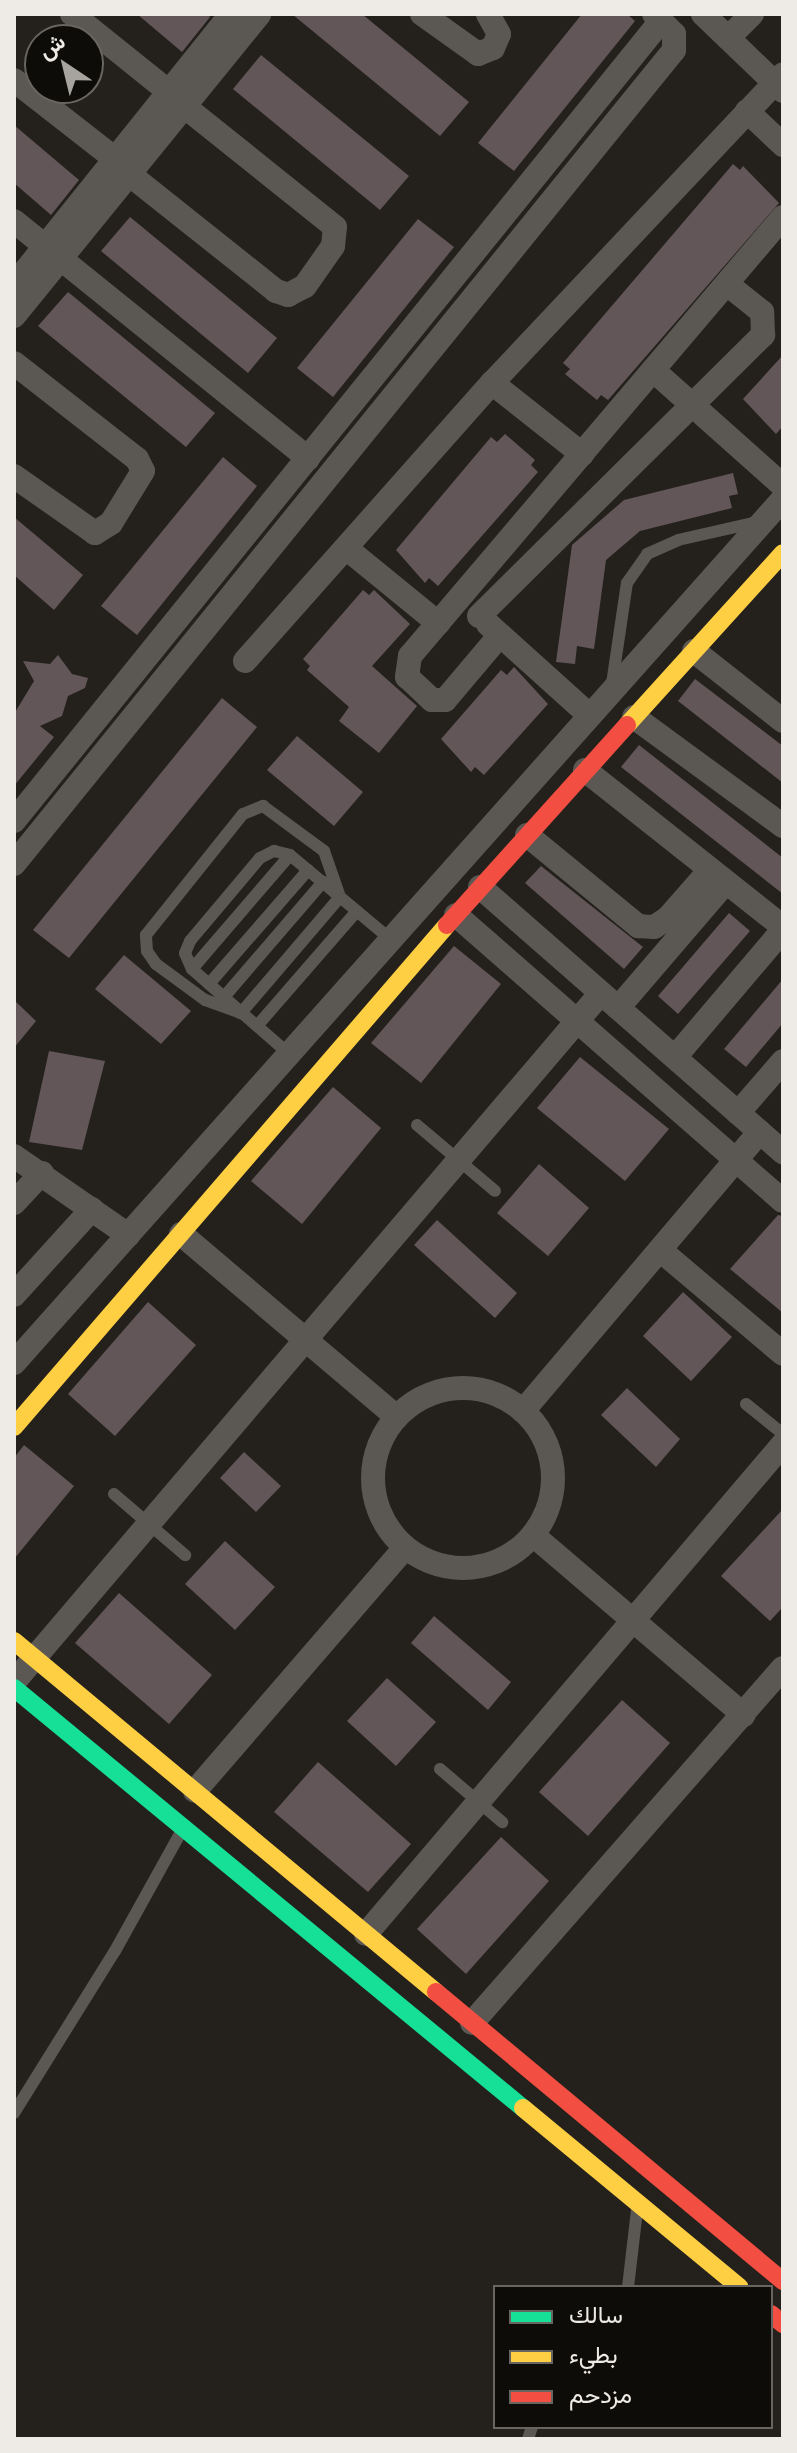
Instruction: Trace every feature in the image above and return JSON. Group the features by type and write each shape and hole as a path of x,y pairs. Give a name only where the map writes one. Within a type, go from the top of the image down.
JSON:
{"street":[{"path":"14,80 276,291 288,295 305,286 333,246 335,227 72,14"},
{"path":"177,99 231,14"},
{"path":"14,316 53,253 177,99 259,14"},
{"path":"422,14 478,54 497,42 498,26 488,14"},
{"path":"245,661 492,383 747,111 780,83 703,14"},
{"path":"728,38 752,14"},
{"path":"14,821 308,458 657,17 676,37 674,50 14,864"},
{"path":"747,111 783,145"},
{"path":"500,635 449,698 436,702 411,683 406,669 438,623 783,217"},
{"path":"14,221 308,458"},
{"path":"14,285 53,253"},
{"path":"479,616 695,406 765,330 762,312 727,284"},
{"path":"14,363 137,459 143,471 111,523 95,533 14,476"},
{"path":"653,370 783,486"},
{"path":"492,383 582,454"},
{"path":"14,1363 389,938 783,499"},
{"path":"346,548 438,623"},
{"path":"16,1422 480,887 783,553"},
{"path":"459,599 589,715"},
{"path":"694,651 783,721"},
{"path":"634,717 783,826"},
{"path":"585,770 783,928 676,1056"},
{"path":"527,835 631,923 654,927 676,925"},
{"path":"14,1682 577,1021 609,1001 717,877"},
{"path":"480,887 783,1152"},
{"path":"456,915 783,1201"},
{"path":"738,1113 783,1061"},
{"path":"523,1411 760,1132"},
{"path":"14,1156 128,1235"},
{"path":"14,1203 42,1173"},
{"path":"14,1295 92,1209"},
{"path":"181,1234 397,1417"},
{"path":"660,1250 783,1354"},
{"path":"445,1390 486,1392 523,1411 541,1432 552,1471 547,1511 533,1535 511,1554 485,1565 457,1568 429,1562 405,1548 386,1526 375,1499 377,1455 397,1417 419,1400 445,1390"},
{"path":"366,1934 783,1444"},
{"path":"533,1535 744,1715"},
{"path":"195,1791 405,1548"},
{"path":"14,1641 783,2281"},
{"path":"472,2023 783,1668"},
{"path":"14,1688 737,2285"},
{"path":"546,2127 566,2102"}],"lane":[{"path":"612,690 623,601 641,561 661,545 764,520"},
{"path":"241,1013 198,995 156,964 145,943 149,927 238,820 255,807 276,812 328,857 340,897"},
{"path":"289,1054 192,969 185,953 190,941 260,858 274,851 290,855 389,938"},
{"path":"192,969 290,855"},
{"path":"209,984 308,870"},
{"path":"224,997 323,882"},
{"path":"241,1013 340,897"},
{"path":"257,1026 357,911"},
{"path":"417,1125 495,1191"},
{"path":"746,1404 783,1434"},
{"path":"114,1494 185,1555"},
{"path":"440,1769 502,1822"},
{"path":"14,2113 115,1951 184,1826"},
{"path":"628,2285 638,2203"}],"building":[{"path":"137,14 207,14 210,17 182,52"},
{"path":"292,14 362,14 469,102 440,136"},
{"path":"582,14 627,14 635,21 514,171 478,143"},
{"path":"261,55 409,176 380,210 233,89"},
{"path":"14,125 79,180 51,215 14,183"},
{"path":"733,164 740,170 743,166 779,203 608,400 601,395 597,400 565,374 570,369 563,363"},
{"path":"130,217 277,338 248,373 101,251"},
{"path":"418,219 454,247 333,397 297,368"},
{"path":"68,292 215,413 186,447 38,326"},
{"path":"783,355 783,426 776,434 743,399"},
{"path":"505,434 535,460 531,465 538,472 438,586 429,578 425,583 396,550 491,437 497,442"},
{"path":"223,457 257,486 137,635 101,606"},
{"path":"733,473 738,494 729,496 732,508 640,531 606,560 594,649 577,646 575,664 556,662 572,545 624,500"},
{"path":"14,517 83,575 54,610 14,575"},
{"path":"363,590 369,595 374,590 410,624 372,666 417,706 379,753 339,721 349,707 307,670 310,666 303,659"},
{"path":"58,655 72,674 88,678 85,688 68,696 62,716 40,726 54,737 14,786 14,714 34,681 23,661 50,664"},
{"path":"514,667 548,704 484,775 475,767 471,772 441,739 501,670 507,675"},
{"path":"695,679 783,746 783,783 678,701"},
{"path":"222,698 257,727 69,958 33,930"},
{"path":"297,736 363,792 334,826 267,770"},
{"path":"639,745 783,858 783,894 621,767"},
{"path":"541,866 643,947 624,969 525,883"},
{"path":"729,913 750,931 678,1014 658,996"},
{"path":"454,946 501,984 421,1083 371,1043"},
{"path":"124,955 191,1011 161,1044 95,989"},
{"path":"783,979 783,1023 746,1067 724,1049"},
{"path":"14,1000 36,1021 14,1048"},
{"path":"49,1051 105,1061 82,1150 29,1142"},
{"path":"580,1057 669,1129 625,1181 537,1108"},
{"path":"333,1087 381,1128 302,1224 251,1181"},
{"path":"539,1164 589,1208 548,1256 497,1213"},
{"path":"778,1215 783,1216 783,1313 730,1269"},
{"path":"437,1220 517,1293 495,1318 414,1245"},
{"path":"683,1292 732,1337 691,1381 643,1336"},
{"path":"148,1302 196,1345 115,1436 68,1394"},
{"path":"627,1388 680,1439 656,1467 601,1415"},
{"path":"24,1445 74,1486 14,1559 14,1458"},
{"path":"244,1452 281,1486 256,1512 220,1478"},
{"path":"783,1509 783,1607 770,1621 721,1576"},
{"path":"225,1541 275,1587 235,1630 185,1584"},
{"path":"119,1593 212,1675 169,1724 75,1643"},
{"path":"434,1616 511,1682 488,1710 411,1643"},
{"path":"387,1678 436,1722 396,1766 347,1721"},
{"path":"622,1700 670,1743 588,1836 539,1792"},
{"path":"318,1762 411,1844 368,1892 274,1812"},
{"path":"501,1837 549,1881 466,1974 417,1929"}],"traffic: fast":[{"path":"14,1688 523,2108"}],"traffic: slow":[{"path":"627,725 783,553"},
{"path":"14,1427 447,925"},
{"path":"14,1641 436,1992"},
{"path":"523,2108 737,2285"}],"traffic: jam":[{"path":"447,925 627,725"},
{"path":"436,1992 783,2281"},
{"path":"773,2316 783,2324"}]}
